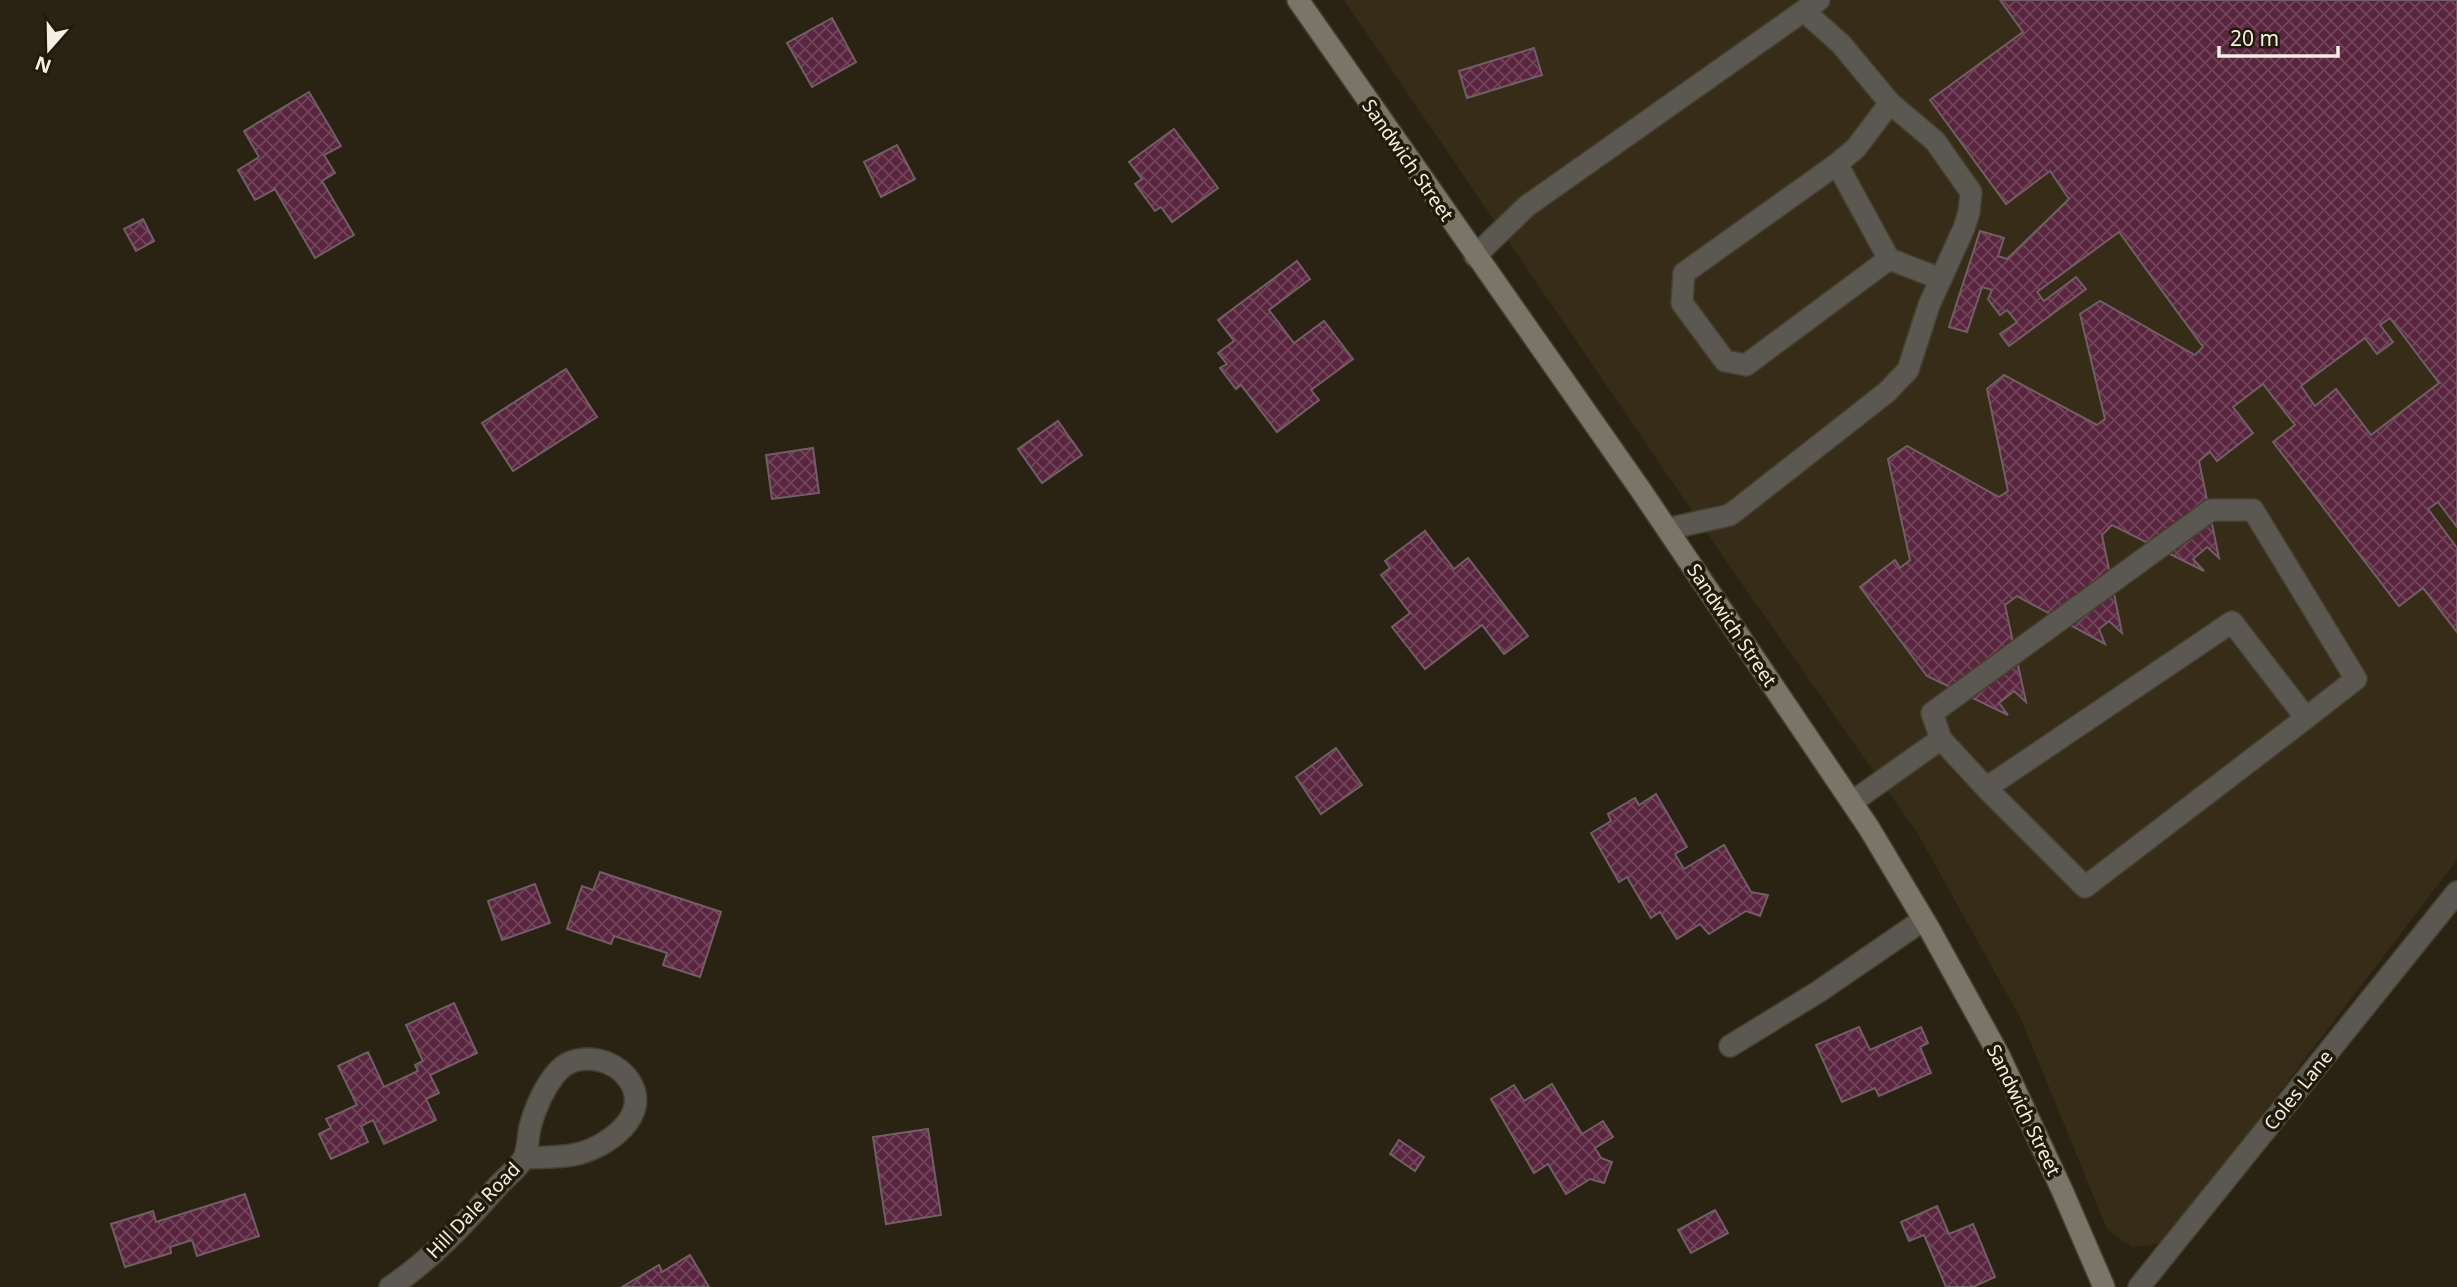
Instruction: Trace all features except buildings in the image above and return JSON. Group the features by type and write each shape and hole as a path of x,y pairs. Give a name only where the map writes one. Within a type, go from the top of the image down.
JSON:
{"street":[{"name":"Sandwich Street","path":"1298,0 1667,529 1852,802 1976,1013 2020,1099 2104,1287"},
{"path":"1475,256 1527,206 1812,6 1890,103 1935,141 1971,192 1964,228 1930,305 1908,370 1887,392 1730,515 1667,529"},
{"path":"1889,259 1746,365 1725,361 1682,303 1684,273 1837,164 1856,148 1890,103"},
{"path":"1837,164 1889,259 1941,279"},
{"path":"2211,510 2253,510 2356,679 2306,718 2085,887 1986,788 1941,738 1932,713 2211,510"},
{"path":"1986,788 2232,622 2306,718"},
{"path":"1852,802 1941,738"},
{"name":"Coles Lane","path":"2139,1287 2457,892"},
{"path":"1730,1046 1818,992 1923,920"},
{"name":"Hill Dale Road","path":"390,1287 450,1237 524,1158 537,1106 560,1069 576,1059 596,1060 616,1067 631,1082 634,1091 633,1111 626,1124 611,1139 576,1154 524,1158"}],"shaded area":[{"path":"1344,0 2457,0 2457,860 2164,1243 2132,1247 2107,1229 2021,1019 1918,834 1744,587"}]}
